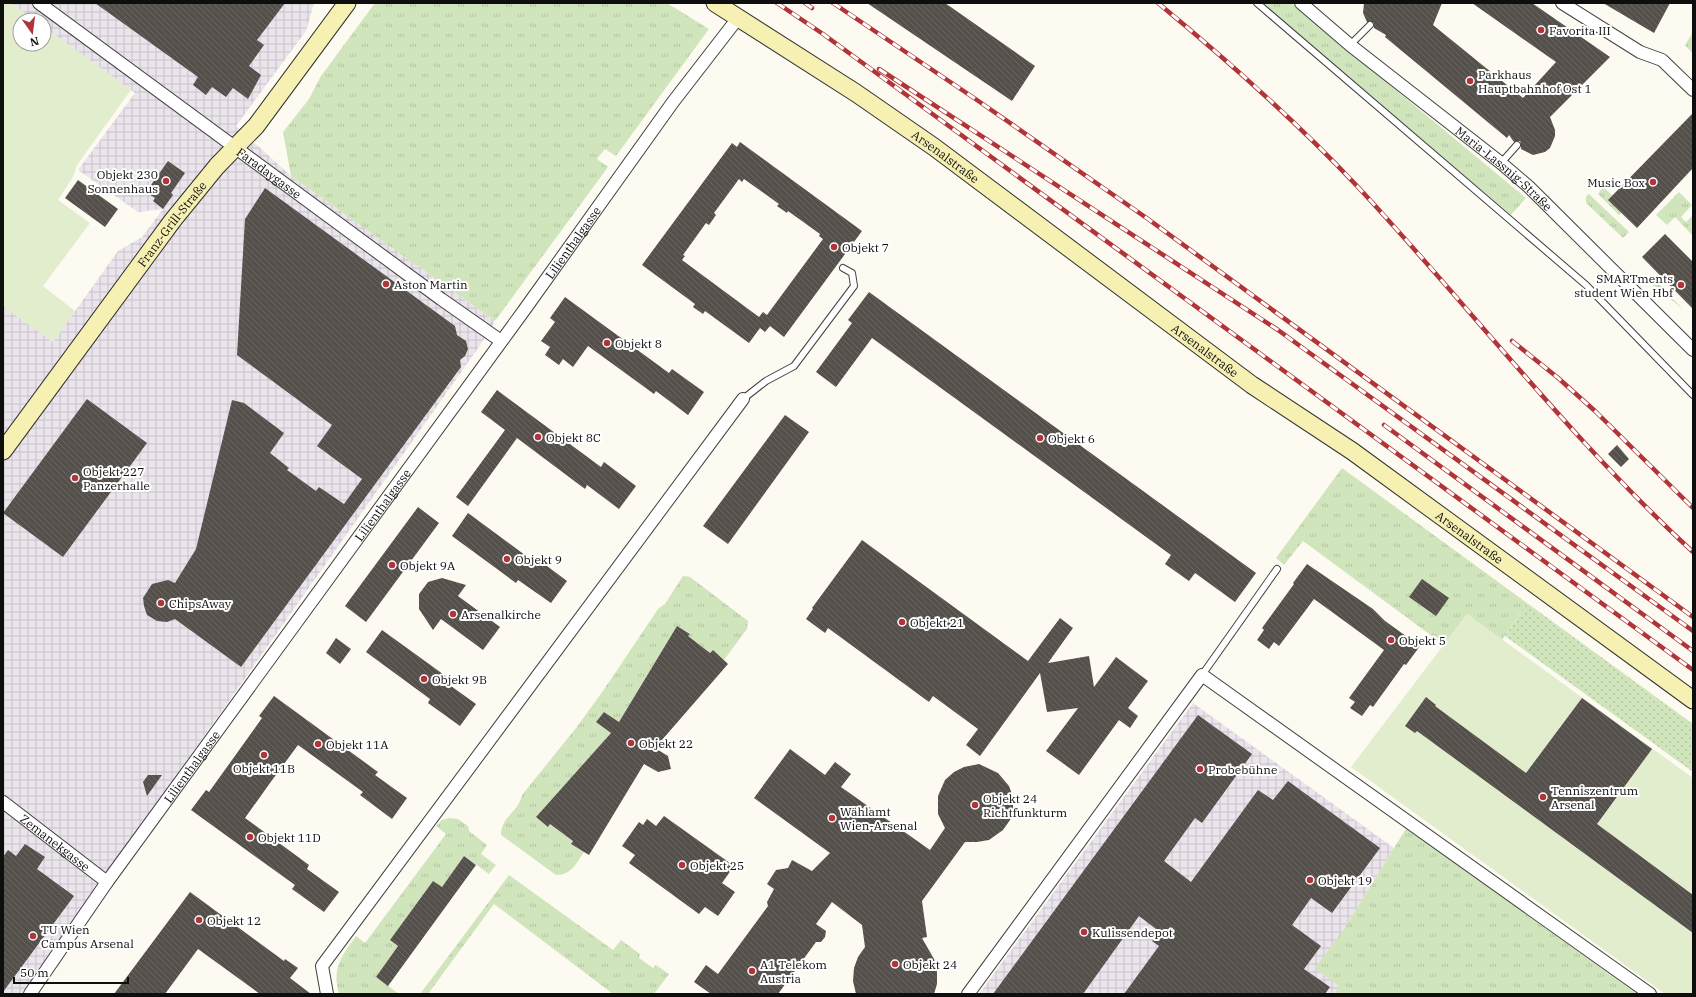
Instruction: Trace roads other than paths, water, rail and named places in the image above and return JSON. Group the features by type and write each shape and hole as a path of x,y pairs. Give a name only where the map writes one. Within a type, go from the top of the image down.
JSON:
{"main road":[{"name":"Franz-Grill-Straße","path":"3,451 173,220 252,130 347,3"},
{"name":"Arsenalstraße","path":"715,3 856,94 934,147 1246,380 1352,451 1693,700"}],"street":[{"name":"Faradaygasse","path":"39,3 441,299 501,341"},
{"name":"Maria-Lassnig-Straße","path":"1301,3 1350,45 1501,163 1529,187 1693,350"},
{"path":"1562,3 1640,52 1662,60 1693,90"},
{"name":"Lilienthalgasse","path":"30,994 108,882 673,102 738,18"},
{"path":"327,994 322,966 742,399"},
{"path":"968,994 1202,675 1650,994"},
{"name":"Zemanekgasse","path":"3,802 108,882"}],"lane":[{"path":"1257,3 1586,284 1693,395"},
{"path":"1350,45 1370,25"},
{"path":"1501,163 1517,144"},
{"path":"742,399 766,381 794,366 854,286 852,273 843,268"},
{"path":"1202,675 1277,569"}],"railway":[{"path":"777,3 823,34 1693,670"},
{"path":"805,3 812,8"},
{"path":"833,3 974,98 1148,219 1693,617"},
{"path":"1158,3 1260,91 1357,186 1605,465 1693,552"},
{"path":"879,69 1278,330 1693,631"},
{"path":"1512,341 1557,377 1595,411 1693,508"},
{"path":"1384,425 1693,651"}],"place":[{"name":"Favorita III","path":"1541,30"},
{"name":"Parkhaus Hauptbahnhof Ost 1","path":"1470,81"},
{"name":"Objekt 230 Sonnenhaus","path":"166,181"},
{"name":"Music Box","path":"1653,182"},
{"name":"Objekt 7","path":"834,247"},
{"name":"Aston Martin","path":"386,284"},
{"name":"SMARTments student Wien Hbf","path":"1681,285"},
{"name":"Objekt 8","path":"607,343"},
{"name":"Objekt 8C","path":"538,437"},
{"name":"Objekt 6","path":"1040,438"},
{"name":"Objekt 227 Panzerhalle","path":"75,478"},
{"name":"Objekt 9","path":"507,559"},
{"name":"Objekt 9A","path":"392,565"},
{"name":"ChipsAway","path":"161,603"},
{"name":"Arsenalkirche","path":"453,614"},
{"name":"Objekt 21","path":"902,622"},
{"name":"Objekt 5","path":"1391,640"},
{"name":"Objekt 9B","path":"424,679"},
{"name":"Objekt 22","path":"631,743"},
{"name":"Objekt 11A","path":"318,744"},
{"name":"Objekt 11B","path":"264,755"},
{"name":"Probebühne","path":"1200,769"},
{"name":"Tenniszentrum Arsenal","path":"1543,797"},
{"name":"Objekt 24 Richtfunkturm","path":"975,805"},
{"name":"Wählamt Wien-Arsenal","path":"832,818"},
{"name":"Objekt 11D","path":"250,837"},
{"name":"Objekt 25","path":"682,865"},
{"name":"Objekt 19","path":"1310,880"},
{"name":"Objekt 12","path":"199,920"},
{"name":"Kulissendepot","path":"1084,932"},
{"name":"TU Wien Campus Arsenal","path":"33,936"},
{"name":"Objekt 24","path":"895,964"},
{"name":"A1 Telekom Austria","path":"752,971"}]}
